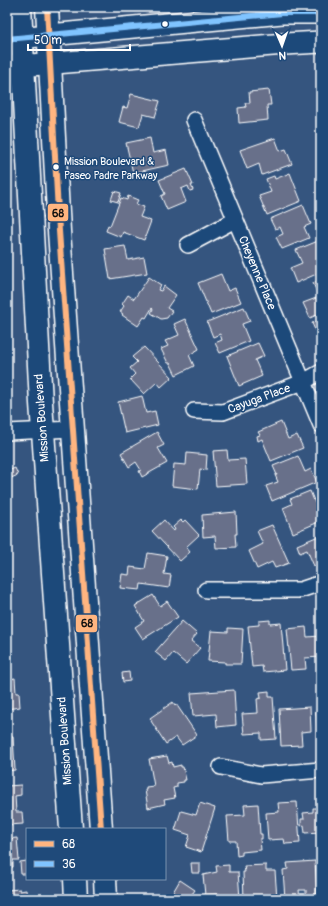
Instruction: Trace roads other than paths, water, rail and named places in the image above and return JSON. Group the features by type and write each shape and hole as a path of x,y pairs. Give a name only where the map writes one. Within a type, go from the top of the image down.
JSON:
{"main road":[{"name":"Mission Boulevard","path":"20,7 14,38 15,67 72,828"},
{"path":"47,7 59,231 101,828"},
{"path":"14,38 281,10 321,13"},
{"path":"15,67 277,44 321,42"},
{"path":"75,880 76,899"},
{"path":"105,880 106,899"}],"street":[{"name":"Cheyenne Place","path":"194,120 321,425"},
{"path":"188,245 236,220"},
{"name":"Cayuga Place","path":"194,411 223,412 303,382 321,372"},
{"path":"7,432 73,429"},
{"path":"206,590 300,590 321,583"},
{"path":"221,766 262,775 321,770"}],"place":[{"name":"Mission Boulevard & Paseo Padre Parkway","path":"56,167"}]}
